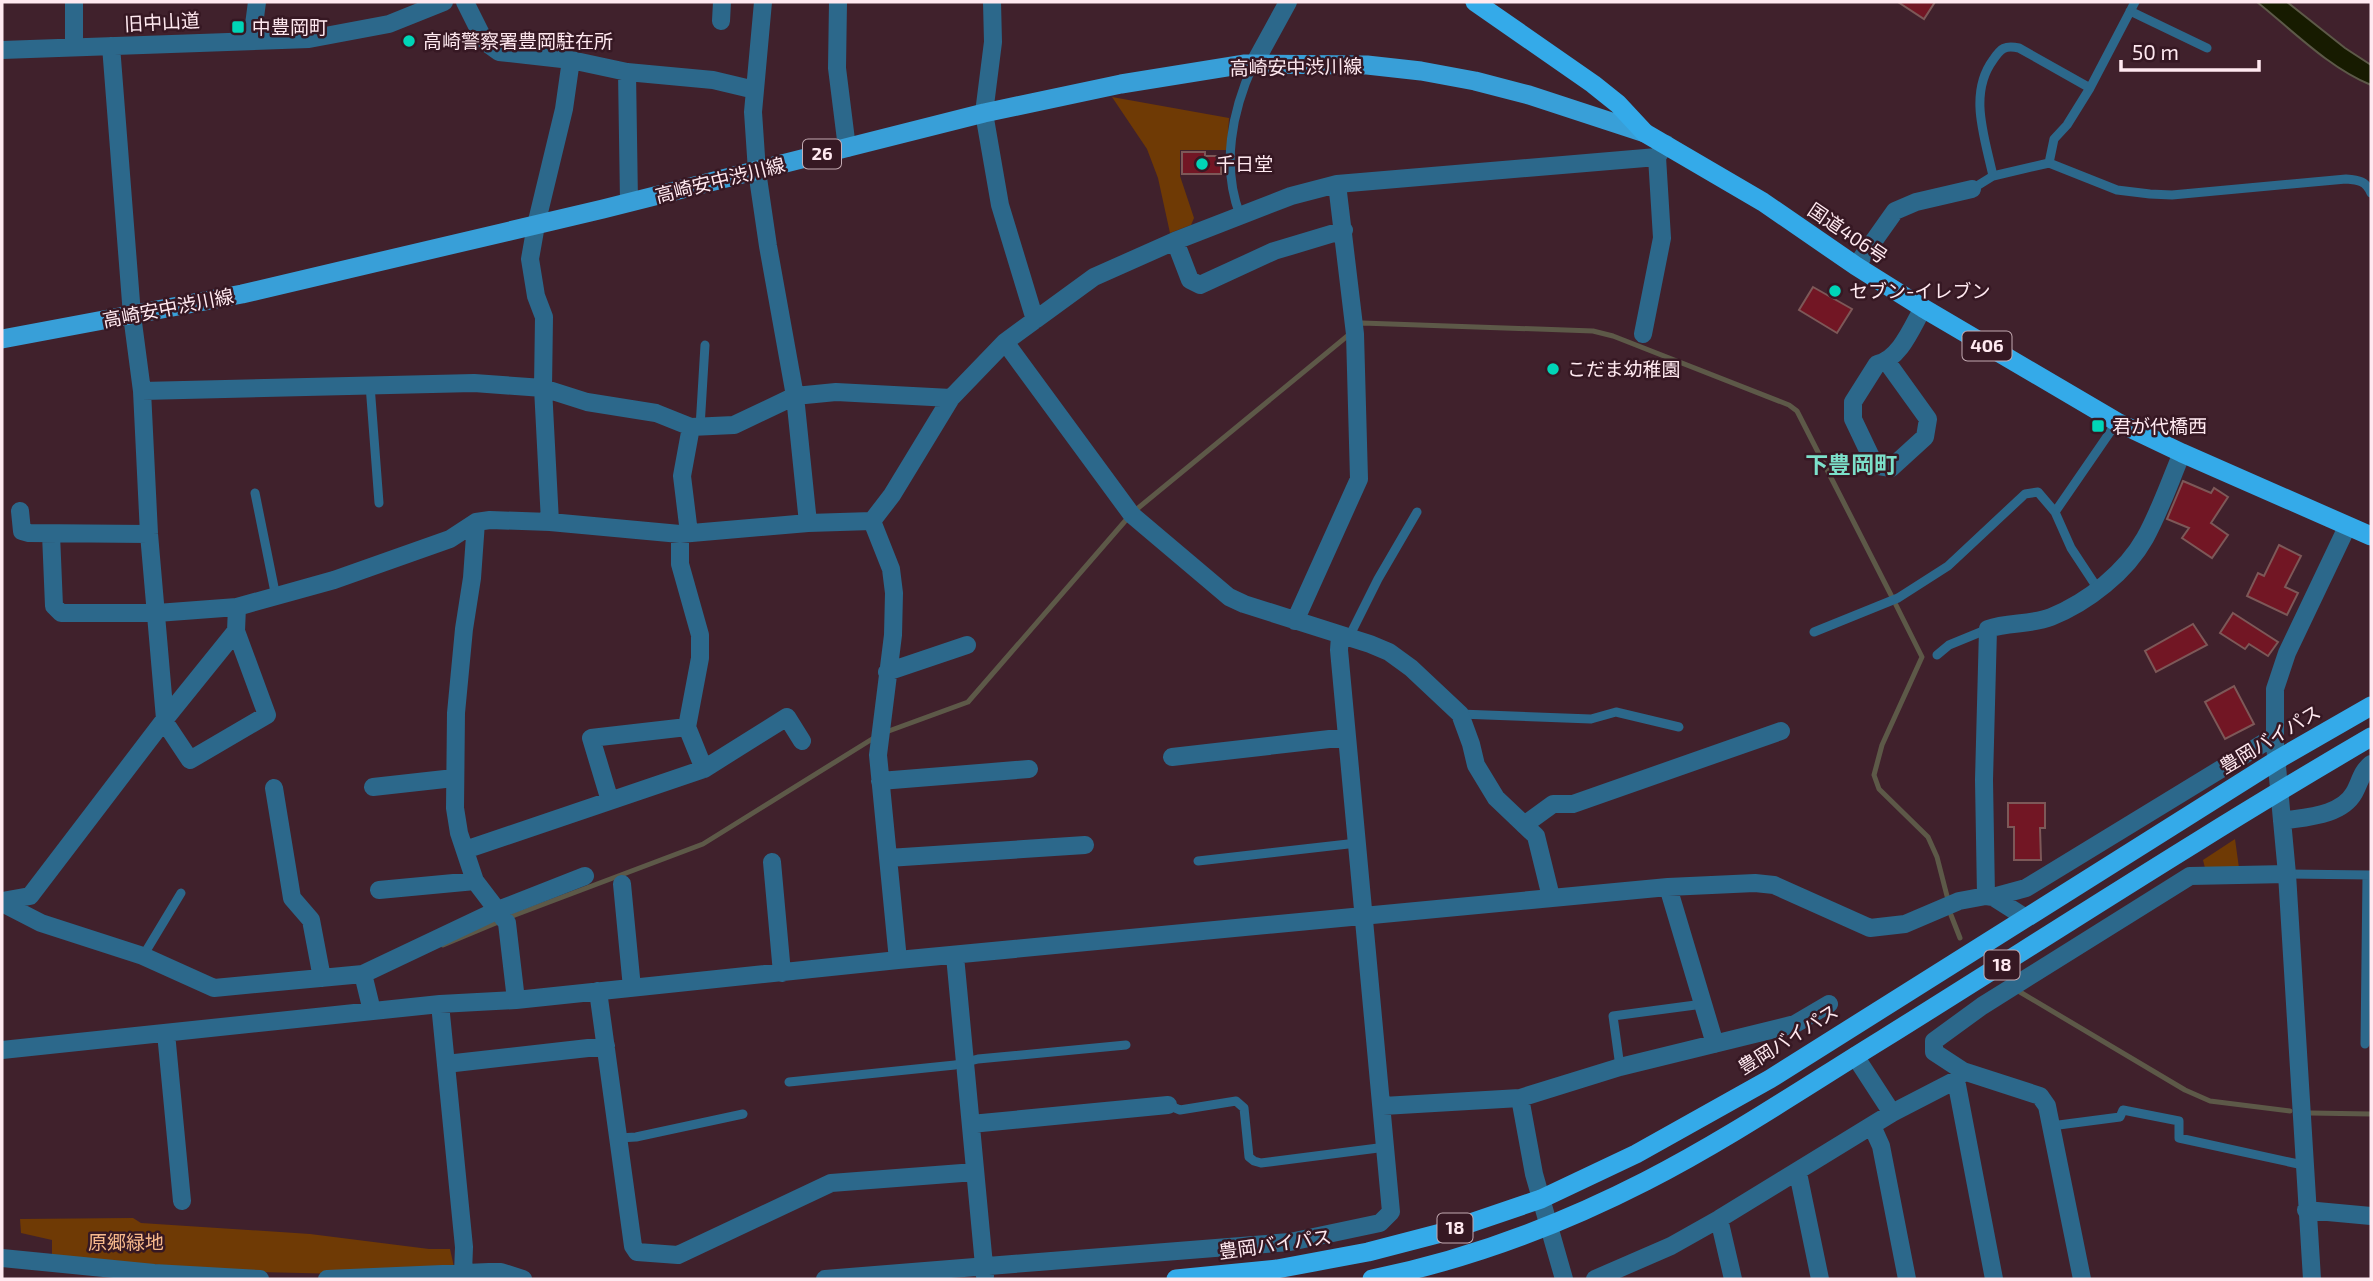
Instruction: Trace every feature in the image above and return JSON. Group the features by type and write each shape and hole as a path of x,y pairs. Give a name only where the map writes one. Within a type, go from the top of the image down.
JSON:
{"highway":[{"name":"国道406号","path":"1475,2 1593,84 1618,104 1661,150 1763,202 1923,308 2117,422 2371,536"},
{"name":"豊岡バイパス","path":"1176,1279 1277,1269 1368,1252 1441,1233 1541,1199 1636,1154 1770,1079 2277,761 2371,706"},
{"name":"18","path":"1372,1279 1440,1262 1548,1227 1658,1174 1784,1101 2279,791 2371,737"}],"main road":[{"name":"高崎安中渋川線","path":"2,339 242,294 536,225 984,113 1121,84 1254,64 1367,65 1475,81 1645,133"}],"street":[{"path":"74,2 74,47"},
{"path":"252,40 257,2"},
{"name":"旧中山道","path":"2,50 309,39 389,24 444,2"},
{"path":"465,2 485,42 499,52 572,60 627,72 713,80 755,90"},
{"path":"721,20 722,2"},
{"path":"763,2 753,112 757,171 795,396 808,523"},
{"path":"838,2 837,68 847,148"},
{"path":"992,2 993,42 984,113 1000,205 1035,320"},
{"path":"1254,64 1288,2"},
{"path":"111,46 132,315 142,391 149,534 164,720 190,760 267,715 236,631 237,607"},
{"path":"551,522 543,388 544,317 536,296 530,259 564,109 572,60"},
{"path":"627,72 629,202"},
{"path":"872,521 892,495 951,398 1005,342 1094,277 1290,195 1337,184 1661,150 1662,238 1643,334"},
{"path":"1296,621 1359,479 1355,334 1337,184"},
{"path":"1856,266 1895,211 1916,202 1972,188"},
{"path":"1175,241 1190,280 1200,285 1275,251 1344,230"},
{"path":"1887,362 1928,419 1925,437 1891,468 1879,466 1873,461 1853,419 1853,402 1877,364 1887,362 1905,340 1923,308"},
{"path":"1005,342 1132,515 1229,597 1389,652 1411,668 1460,714 1476,765 1496,798 1536,836 1551,897"},
{"path":"142,391 474,383 543,388 587,402 656,413 696,427 734,425 795,396 836,392 951,398"},
{"path":"696,427 682,475 684,533 680,564 700,635 699,668 687,727 704,769"},
{"path":"1990,896 1984,780 1988,629 2053,616 2078,603 2122,570 2145,539 2182,453"},
{"path":"20,511 22,531 51,534 149,534"},
{"path":"51,534 54,606 61,613 157,613 237,607 276,597 334,580 450,539 476,522 490,520 684,533 872,521"},
{"path":"872,521 891,569 894,593 893,635 879,741 880,781 898,960"},
{"path":"476,522 456,713 455,808 475,881 502,916 516,1000"},
{"path":"2312,1279 2287,874 2275,736 2275,689 2279,670 2347,527"},
{"path":"2,902 30,896 164,720 236,631"},
{"path":"825,1279 985,1273 1290,1242 1380,1223 1391,1212 1339,650 1345,637"},
{"path":"887,672 967,645"},
{"path":"465,850 704,769 787,718 802,741"},
{"path":"610,801 591,738 687,727"},
{"path":"1524,825 1553,804 1573,804 1781,731"},
{"path":"2,1050 440,1004 516,1000 898,960 1668,887 1755,883 1774,885 1870,928 1905,925 1959,901 2026,888 2275,736"},
{"path":"1172,757 1347,737"},
{"path":"2282,821 2318,817 2342,804 2355,793 2362,775 2371,764"},
{"path":"880,781 1029,769"},
{"path":"373,787 454,778"},
{"path":"274,788 292,898 311,920 322,978"},
{"path":"888,858 1085,845"},
{"path":"772,862 782,973"},
{"path":"2082,1279 2047,1107 2040,1096 1959,1075 1934,1052 1934,1041 1982,1006 2190,876 2287,874"},
{"path":"2,902 41,923 142,956 214,988 363,974 502,916 584,876"},
{"path":"379,890 475,881"},
{"path":"622,884 632,988"},
{"path":"1668,887 1716,1044"},
{"path":"1990,896 2026,918"},
{"path":"955,956 985,1273"},
{"path":"363,974 372,1011"},
{"path":"598,991 634,1249 678,1255 831,1183 975,1172"},
{"path":"440,1004 464,1247 463,1273"},
{"path":"1383,1107 1520,1098 1620,1067 1795,1024 1829,1004"},
{"path":"166,1032 182,1200"},
{"path":"446,1064 606,1046"},
{"path":"1855,1056 1892,1113"},
{"path":"1595,1279 1671,1246 1959,1075"},
{"path":"1959,1075 1994,1279"},
{"path":"1520,1098 1532,1166 1564,1279"},
{"path":"971,1124 1168,1105"},
{"path":"1872,1126 1881,1146 1907,1279"},
{"path":"1798,1173 1820,1279"},
{"path":"2306,1210 2371,1216"},
{"path":"1719,1219 1733,1279"},
{"path":"2,1258 154,1273 260,1279"},
{"path":"327,1279 500,1272 523,1279"}],"lane":[{"path":"2049,163 2054,139 2067,125 2090,88 2133,6 2207,48"},
{"path":"1993,176 1979,90 1987,68 2001,48 2019,48 2090,88"},
{"path":"1240,215 1231,178 1232,133 1235,115 1254,64"},
{"path":"1972,188 1993,176 2049,163 2116,190 2132,193 2172,195 2346,179 2361,181 2368,186 2371,193"},
{"path":"696,427 705,345"},
{"path":"370,386 379,503"},
{"path":"2055,512 2117,422"},
{"path":"1814,632 1898,598 1948,566 2025,494 2038,492 2055,512 2071,548 2098,589"},
{"path":"256,493 276,597"},
{"path":"1345,637 1417,512"},
{"path":"1937,655 1950,645 1988,629"},
{"path":"1460,714 1591,719 1616,712 1679,727"},
{"path":"1198,861 1357,843"},
{"path":"2287,874 2369,875 2365,1044"},
{"path":"142,956 181,893"},
{"path":"1620,1067 1613,1016 1703,1004"},
{"path":"789,1082 967,1063 978,1059 1126,1045"},
{"path":"1168,1105 1180,1110 1236,1101 1244,1108 1249,1157 1261,1163 1386,1147"},
{"path":"2051,1126 2120,1117 2123,1110 2179,1121 2179,1138 2303,1165"},
{"path":"619,1138 636,1137 743,1114"}],"green space":[{"path":"1112,97 1229,118 1227,150 1180,150 1180,176 1194,218 1191,225 1170,233 1158,178 1147,149"},
{"path":"2235,839 2239,868 2205,868 2203,860"},
{"name":"原郷緑地","path":"133,1218 141,1223 310,1234 429,1249 450,1249 454,1267 345,1274 257,1272 52,1257 52,1240 21,1233 20,1219"}],"shaded area":[{"path":"2257,2 2287,2 2371,65 2371,85 2326,59"}],"building":[{"path":"1898,2 1935,2 1924,19"},
{"name":"千日堂","path":"1182,152 1205,152 1205,156 1221,156 1221,174 1182,174"},
{"path":"1813,287 1852,309 1837,333 1799,310"},
{"path":"2183,481 2211,493 2214,488 2228,497 2211,523 2228,535 2212,558 2182,538 2189,528 2167,519"},
{"path":"2279,545 2301,556 2285,587 2298,593 2287,615 2247,596 2258,573 2264,576"},
{"path":"2233,613 2278,642 2268,656 2249,644 2245,649 2220,633"},
{"path":"2193,624 2207,645 2156,672 2145,651"},
{"path":"2234,686 2254,724 2225,739 2205,702"},
{"path":"2008,803 2045,803 2045,828 2040,828 2041,860 2014,860 2014,827 2008,827"}],"waterway":[{"path":"1358,327 1362,323 1593,331 1613,336 1789,405 1797,411 1892,597"},
{"path":"1137,509 1351,333"},
{"path":"886,732 968,702 1126,520"},
{"path":"1896,605 1922,657 1882,745 1874,775 1879,789 1928,837 1937,857 1947,896"},
{"path":"443,945 703,844 877,736"},
{"path":"1951,915 1960,938"},
{"path":"2020,992 2185,1090 2210,1101 2290,1111"},
{"path":"2310,1113 2371,1114"}],"place":[{"name":"中豊岡町","path":"238,27"},
{"name":"高崎警察署豊岡駐在所","path":"409,41"},
{"name":"千日堂","path":"1202,164"},
{"name":"セブン-イレブン","path":"1835,291"},
{"name":"こだま幼稚園","path":"1553,369"},
{"name":"君が代橋西","path":"2098,426"}],"district":[{"name":"下豊岡町","path":"1851,465"}]}
